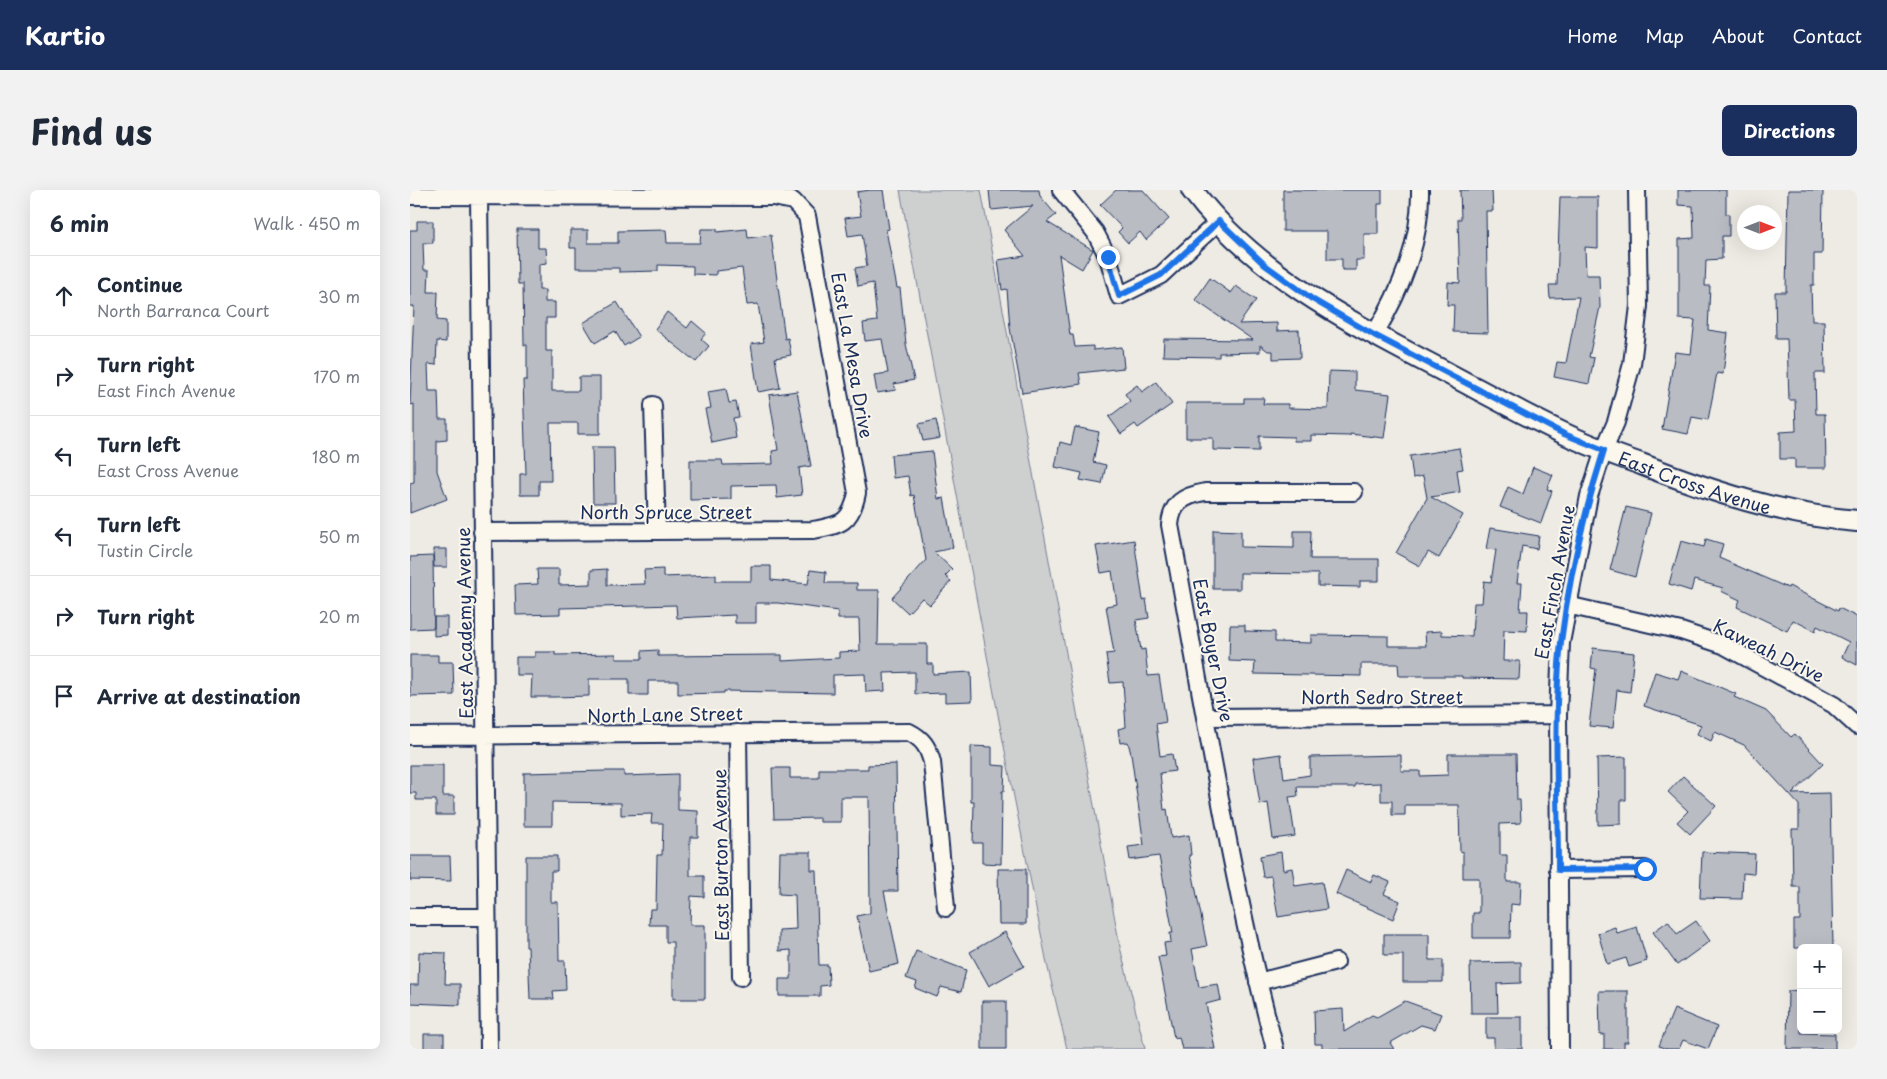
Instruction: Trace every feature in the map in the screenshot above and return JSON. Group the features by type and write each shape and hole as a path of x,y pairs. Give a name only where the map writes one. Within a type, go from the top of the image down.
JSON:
{"street":[{"path":"1061,190 1099,240 1108,257 1119,296 1161,275 1219,221"},
{"name":"East Cross Avenue","path":"1192,190 1219,221 1265,265 1312,299 1374,335 1564,434 1679,479 1749,500 1809,516 1857,521"},
{"path":"1374,335 1390,308 1405,276 1416,238 1420,190"},
{"name":"East Finch Avenue","path":"1560,1049 1558,715 1561,643 1589,496 1627,390 1636,338 1638,306 1637,190"},
{"path":"410,196 479,196"},
{"name":"East La Mesa Drive","path":"479,196 750,196 773,197 793,201 807,216 854,473 857,493 854,508 847,519"},
{"name":"East Academy Avenue","path":"479,196 489,1049"},
{"path":"653,405 656,531"},
{"name":"East Boyer Drive","path":"1275,1049 1258,982 1170,526 1173,509 1183,497 1205,492 1354,492"},
{"name":"North Spruce Street","path":"482,532 813,530 839,526 847,519"},
{"name":"Kaweah Drive","path":"1567,605 1662,626 1723,645 1834,705 1857,726"},
{"name":"North Sedro Street","path":"1207,717 1558,715"},
{"name":"North Lane Street","path":"410,736 909,732 920,737 928,748 932,762 946,908"},
{"name":"East Burton Avenue","path":"738,733 741,977"},
{"path":"1558,870 1645,869"},
{"path":"410,917 487,917"},
{"path":"1258,982 1336,962"}],"shaded area":[{"path":"900,190 981,190 1120,947 1145,1049 1067,1049 1047,964 1002,736"}],"building":[{"path":"883,190 889,229 886,230 897,288 900,288 906,344 914,380 894,384 896,390 877,393 874,375 888,373 882,339 865,341 863,323 877,321 873,283 858,286 855,268 867,266 862,234 848,236 845,218 861,216 857,192"},
{"path":"989,190 1039,190 1040,196 1056,215 1047,222 1093,250 1082,269 1059,255 1070,335 1073,335 1075,347 1093,346 1093,350 1122,347 1124,368 1079,373 1081,384 1022,393 1010,328 1007,289 1002,290 998,260 1025,256 1004,230 1033,206 991,210"},
{"path":"1116,190 1143,190 1169,219 1146,240 1140,232 1128,243 1118,232 1122,228 1100,205"},
{"path":"1283,190 1382,190 1382,204 1378,204 1378,234 1364,234 1364,260 1356,260 1356,270 1342,270 1342,259 1327,259 1327,231 1283,231"},
{"path":"1460,190 1492,190 1493,211 1486,211 1488,333 1453,332 1454,305 1447,305 1448,282 1460,283 1458,219 1461,219"},
{"path":"1678,190 1726,190 1726,214 1729,214 1729,236 1722,236 1722,259 1706,260 1705,286 1710,286 1708,330 1728,333 1723,374 1717,373 1708,420 1692,417 1688,434 1662,429 1675,352 1691,354 1695,320 1679,319 1679,239 1694,238 1693,206 1678,205"},
{"path":"1788,190 1823,190 1822,254 1814,254 1814,285 1811,285 1812,321 1824,321 1825,373 1815,373 1816,414 1825,414 1826,468 1795,468 1795,459 1780,459 1780,432 1796,431 1795,400 1789,400 1787,339 1776,339 1775,292 1786,292"},
{"path":"1560,197 1598,197 1598,248 1585,247 1586,275 1599,275 1600,307 1589,357 1594,358 1589,384 1554,377 1557,362 1566,363 1579,297 1550,298 1549,285 1557,285"},
{"path":"417,221 433,221 433,243 423,243 424,270 429,270 428,292 438,292 437,320 446,321 446,342 437,341 436,365 428,364 429,391 438,391 439,419 447,419 447,440 437,441 437,471 447,499 410,513 410,483 414,482 414,404 410,405 414,306 410,306 410,230 417,230"},
{"path":"517,229 538,229 538,248 546,248 547,263 539,264 539,290 545,290 545,302 555,302 555,318 546,318 546,351 552,351 552,391 579,391 579,377 600,377 600,434 578,434 578,423 550,423 551,481 539,481 539,495 520,495 520,474 526,474 523,380 527,380 527,345 524,345 523,284 518,284"},
{"path":"701,229 717,229 717,232 747,229 748,238 771,235 785,339 788,338 791,355 775,358 780,388 758,392 751,344 764,342 758,304 747,305 742,268 716,271 716,275 693,274 693,266 658,265 658,271 619,272 619,268 576,268 576,248 570,248 570,230 588,230 588,243 618,243 618,231 666,230 667,243 700,243"},
{"path":"1210,278 1231,293 1236,286 1256,300 1239,324 1277,323 1277,331 1299,330 1300,358 1273,359 1273,351 1268,351 1260,345 1260,352 1219,353 1219,357 1163,356 1164,339 1253,340 1195,300"},
{"path":"617,302 639,337 624,346 615,331 595,343 583,323"},
{"path":"667,312 687,328 692,321 706,333 701,339 709,346 696,362 655,329"},
{"path":"1329,371 1355,372 1355,390 1390,394 1384,438 1350,434 1350,436 1311,435 1311,441 1294,441 1294,437 1259,436 1259,451 1213,450 1213,438 1186,438 1186,403 1244,403 1244,398 1264,398 1263,404 1288,404 1288,408 1328,409"},
{"path":"1156,382 1172,404 1138,428 1135,424 1121,434 1109,417 1130,401 1125,394 1137,385 1142,392"},
{"path":"726,389 729,403 736,402 739,417 733,418 736,438 712,443 705,409 711,408 708,392"},
{"path":"797,391 811,466 799,468 802,495 777,498 776,485 731,486 731,499 690,500 690,460 722,460 723,465 773,464 772,451 778,450 769,395"},
{"path":"936,420 940,438 923,441 919,424"},
{"path":"1075,427 1099,432 1093,462 1106,465 1102,484 1080,480 1082,473 1055,467 1060,442 1071,445"},
{"path":"592,447 614,447 615,503 593,503"},
{"path":"1459,448 1463,469 1457,470 1460,492 1431,497 1463,515 1439,558 1428,552 1420,566 1396,553 1427,498 1423,476 1413,478 1410,456"},
{"path":"932,451 938,499 944,498 953,548 934,552 952,569 945,576 951,581 930,605 922,598 908,613 892,598 926,560 914,495 911,496 908,476 893,478 891,455"},
{"path":"1533,467 1553,475 1547,489 1552,491 1541,523 1500,507 1508,487 1523,494"},
{"path":"1626,507 1651,513 1635,577 1610,570"},
{"path":"1490,528 1539,536 1537,549 1522,546 1517,583 1522,583 1520,611 1528,611 1527,631 1504,630 1503,661 1520,661 1519,679 1462,678 1462,676 1399,676 1398,664 1361,664 1361,676 1254,674 1255,662 1229,661 1230,625 1245,625 1245,631 1275,632 1275,642 1311,643 1311,635 1388,636 1388,646 1426,646 1425,632 1442,631 1442,635 1472,636 1474,603 1482,603 1484,581 1491,582 1496,550 1486,549"},
{"path":"1213,530 1241,531 1241,547 1294,548 1294,531 1311,531 1310,559 1379,559 1379,581 1360,581 1360,587 1318,586 1318,574 1240,573 1240,589 1213,589"},
{"path":"1706,539 1723,544 1719,558 1788,588 1789,586 1838,611 1839,608 1857,617 1857,665 1842,657 1849,642 1817,626 1815,631 1793,620 1787,631 1737,607 1740,600 1721,591 1723,588 1694,580 1691,591 1669,584 1681,541 1704,547"},
{"path":"1134,540 1143,600 1146,599 1149,618 1136,620 1141,650 1145,649 1148,676 1159,675 1166,722 1156,724 1160,756 1172,754 1175,771 1160,773 1164,810 1167,809 1171,838 1189,835 1191,855 1189,855 1207,946 1192,949 1199,987 1218,984 1221,1000 1206,1004 1215,1049 1182,1049 1179,1037 1174,1038 1158,957 1166,956 1164,943 1171,942 1170,933 1173,933 1159,856 1130,860 1128,847 1144,845 1131,754 1128,742 1120,743 1118,729 1126,727 1123,682 1110,683 1106,654 1114,653 1106,606 1117,604 1112,571 1101,573 1096,546"},
{"path":"433,549 447,549 447,567 434,567"},
{"path":"433,556 434,628 410,629 410,557"},
{"path":"751,566 771,566 771,580 808,584 810,570 826,572 825,583 857,583 857,590 879,590 878,644 927,644 927,664 933,664 933,674 971,672 972,701 945,702 945,693 915,694 915,672 884,673 885,691 866,692 865,674 833,675 833,693 724,691 724,693 678,694 678,681 648,681 648,695 629,695 629,679 589,679 589,696 554,697 531,697 532,675 516,675 516,657 535,657 535,652 555,652 555,655 616,654 616,659 642,659 642,651 658,650 658,656 782,655 782,661 839,658 839,652 860,651 859,619 838,619 838,611 778,603 756,603 756,623 735,623 735,615 677,618 676,605 560,608 560,614 516,615 515,585 538,584 537,569 559,569 559,585 591,584 591,570 607,569 607,585 645,584 644,570 663,569 663,577 716,575 716,581 751,581"},
{"path":"434,617 447,617 447,635 434,636"},
{"path":"1593,648 1634,653 1630,692 1617,690 1613,728 1589,726 1596,669 1591,668"},
{"path":"410,655 438,655 438,662 453,662 454,695 410,696"},
{"path":"1681,671 1736,694 1734,697 1766,711 1791,737 1795,734 1823,764 1792,794 1830,793 1833,944 1797,944 1797,948 1794,948 1794,920 1800,920 1800,887 1793,887 1792,829 1799,829 1799,805 1744,745 1715,732 1711,741 1697,734 1701,725 1644,706 1655,672 1678,679"},
{"path":"971,746 992,747 992,765 1005,766 1004,791 1002,791 1001,864 982,863 982,843 973,843 974,802 971,802"},
{"path":"1281,754 1284,779 1310,775 1310,757 1401,755 1401,771 1420,771 1420,776 1448,775 1448,754 1516,754 1517,800 1520,800 1521,823 1500,824 1500,855 1507,855 1507,882 1521,882 1520,905 1511,904 1510,938 1473,938 1473,913 1479,913 1479,878 1463,878 1463,852 1460,852 1459,805 1405,805 1405,815 1392,815 1392,801 1381,801 1381,783 1355,784 1355,787 1297,787 1298,796 1289,797 1295,836 1273,839 1268,803 1260,805 1253,758"},
{"path":"1626,757 1626,800 1621,800 1621,824 1598,825 1597,758"},
{"path":"896,764 898,891 884,891 899,964 869,971 857,916 870,913 869,797 841,797 841,822 820,822 820,818 774,819 772,768 790,768 790,778 819,778 819,769 868,769 868,765"},
{"path":"410,765 443,765 443,796 454,796 454,815 436,815 436,800 416,800 416,793 410,793"},
{"path":"624,771 624,776 678,774 678,810 698,811 698,837 690,837 690,876 704,876 704,897 691,896 690,925 705,925 705,999 673,999 673,942 666,942 666,925 649,925 650,909 656,909 657,855 662,855 663,823 651,823 652,814 621,815 621,803 552,802 552,826 524,826 524,773"},
{"path":"1683,776 1716,806 1690,834 1677,822 1688,811 1668,792"},
{"path":"780,852 811,852 811,870 816,870 819,965 828,965 829,985 820,986 820,996 779,996 779,979 791,979 791,950 779,951 779,930 796,929 795,895 779,894"},
{"path":"1281,852 1283,870 1292,868 1295,886 1322,882 1327,909 1278,917 1271,876 1263,877 1260,856"},
{"path":"1702,852 1755,854 1754,874 1743,873 1742,899 1700,898"},
{"path":"410,856 450,856 451,881 410,880"},
{"path":"526,856 557,856 557,871 551,871 551,902 558,902 559,961 565,961 566,990 553,991 554,999 530,999 528,947 526,947"},
{"path":"998,869 1026,869 1026,924 999,924"},
{"path":"1346,870 1371,882 1374,875 1390,882 1384,894 1400,901 1393,919 1336,894"},
{"path":"1668,921 1677,934 1696,921 1710,941 1677,965 1653,932"},
{"path":"1615,927 1617,933 1637,927 1647,961 1629,967 1626,958 1607,964 1598,933"},
{"path":"1005,932 1024,966 989,986 970,952"},
{"path":"1384,934 1429,934 1429,960 1443,960 1443,982 1403,982 1403,955 1384,955"},
{"path":"916,951 966,970 961,992 941,987 937,997 915,988 917,982 906,978"},
{"path":"419,952 446,953 445,984 460,984 460,1005 410,1003 410,985 418,985"},
{"path":"1521,962 1521,983 1497,984 1498,1013 1471,1013 1470,963"},
{"path":"1797,990 1797,1034 1835,1034 1835,1049 1787,1049 1788,991"},
{"path":"1599,991 1628,991 1628,1042 1624,1042 1624,1049 1604,1049 1604,1034 1600,1035"},
{"path":"982,1001 1006,1001 1006,1049 982,1049"},
{"path":"1405,1001 1441,1014 1435,1029 1421,1025 1390,1043 1394,1049 1322,1049 1322,1044 1315,1044 1314,1011 1343,1009 1344,1032 1372,1015 1377,1017"},
{"path":"1674,1009 1717,1027 1708,1049 1683,1040 1679,1049 1666,1049 1659,1046"},
{"path":"1486,1017 1522,1017 1522,1049 1494,1049 1494,1038 1486,1038"},
{"path":"424,1034 444,1034 444,1049 424,1049"}],"route":[{"path":"1108,257 1119,296 1161,275 1219,221 1265,265 1312,299 1374,335 1564,434 1604,450 1589,496 1572,574 1561,643 1558,715 1558,870 1645,869"}]}
